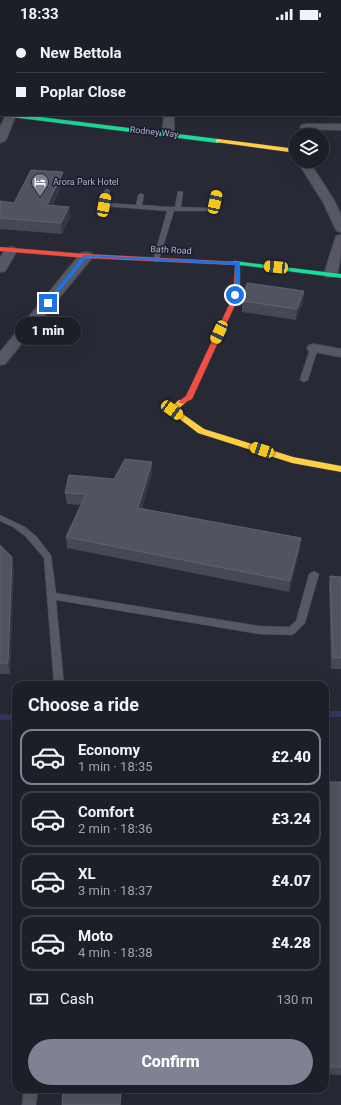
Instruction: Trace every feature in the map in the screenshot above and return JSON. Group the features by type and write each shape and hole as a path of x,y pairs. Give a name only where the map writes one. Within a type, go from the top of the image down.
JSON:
{"street":[{"path":"1,138 11,116"},
{"name":"Rodney Way","path":"19,116 289,150"},
{"path":"168,134 169,116"},
{"path":"305,116 306,128"},
{"path":"329,128 341,127"},
{"path":"309,168 335,202 341,228"},
{"path":"336,275 341,239"},
{"path":"0,268 6,250"},
{"name":"Bath Road","path":"6,250 156,260 238,263 336,275"},
{"path":"0,361 86,256"},
{"path":"238,263 237,285 232,305 189,397 172,410 201,431 292,460 341,469"},
{"path":"314,348 341,353"}],"lane":[{"path":"106,191 104,205 213,210 216,193"},
{"path":"156,260 180,192"},
{"path":"139,207 141,195"},
{"path":"304,380 314,348"},
{"path":"0,518 23,528 36,540 48,557 58,681"},
{"path":"51,596 259,630 291,631 300,623 314,574"},
{"path":"29,1105 30,1093"}],"building":[{"name":"Arora Park Hotel","path":"31,170 63,172 47,205 69,207 61,223 0,218 0,201 14,203"},
{"path":"247,283 304,291 297,309 242,301"},
{"path":"125,459 152,462 138,508 301,538 290,581 66,537 86,494 65,493 69,475 114,479"},
{"path":"0,545 12,557 8,663 0,663"},
{"path":"330,576 341,577 341,658 333,658"},
{"path":"329,782 341,782 341,1067 329,1067"},
{"path":"63,1093 121,1093 120,1105 62,1105"}],"waterway":[{"path":"329,714 341,714"},
{"path":"0,717 12,718"}],"traffic: fast":[{"path":"19,116 218,141"},
{"path":"234,263 341,276"}],"traffic: slow":[{"path":"218,141 289,150"},
{"path":"182,402 172,410 201,431 292,460 341,469"}],"traffic: jam":[{"path":"0,249 86,256 234,263"},
{"path":"182,402 189,397 232,305 237,285 238,263"}],"place":[{"name":"Arora Park Hotel","path":"40,197"}],"route":[{"path":"48,303 86,256 238,263 235,295"}]}
